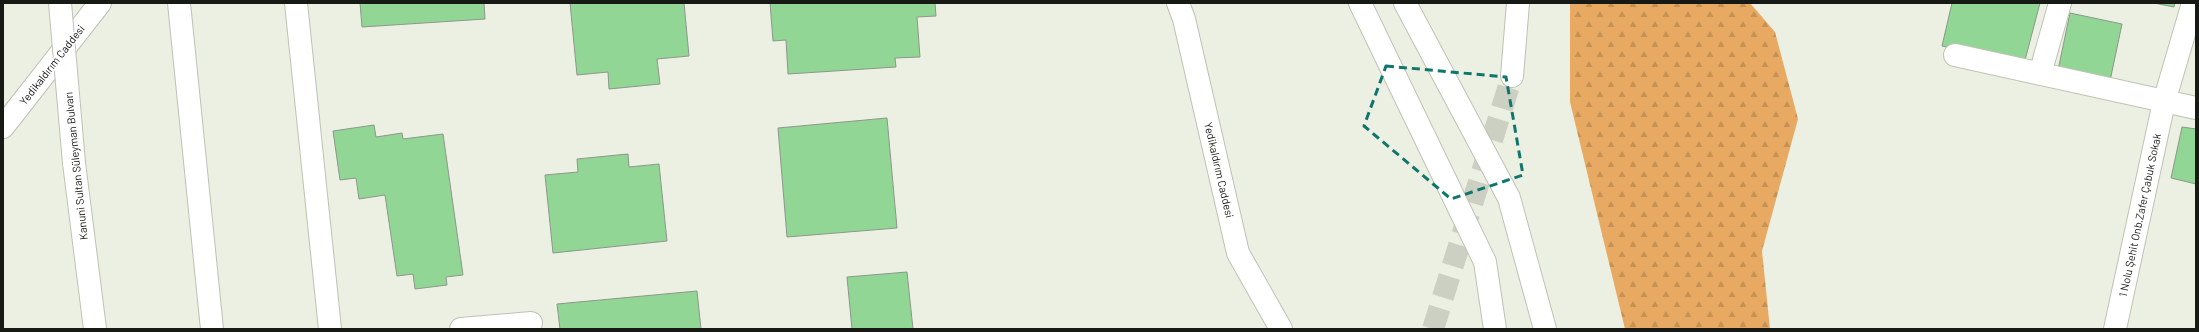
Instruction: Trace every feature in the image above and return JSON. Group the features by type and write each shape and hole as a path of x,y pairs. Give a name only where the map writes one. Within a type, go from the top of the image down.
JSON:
{"street":[{"name":"Kanuni Sultan Süleyman Bulvarı","path":"60,3 74,163 95,329"},
{"name":"Yedikaldırım Caddesi","path":"3,127 100,3"},
{"path":"179,3 212,329"},
{"path":"296,3 330,329"},
{"name":"Yedikaldırım Caddesi","path":"1178,3 1184,19 1238,253 1281,329"},
{"path":"1360,3 1485,262 1495,329"},
{"path":"1405,3 1509,198 1545,329"},
{"path":"1512,76 1518,3"},
{"path":"2040,74 2060,3"},
{"name":"1 Nolu Şehit Onb.Zafer Çabuk Sokak","path":"2115,329 2164,102 2193,3"},
{"path":"1955,55 2196,108"},
{"path":"461,329 531,323"}],"highlighted area":[{"path":"1386,66 1506,77 1523,175 1451,199 1364,126"}],"green space":[{"path":"1570,3 1750,3 1775,32 1798,119 1762,251 1770,329 1625,329 1570,102"}],"building":[{"path":"360,3 484,3 485,19 362,27"},
{"path":"570,3 684,3 689,56 657,59 660,84 609,89 608,72 577,75"},
{"path":"770,3 935,3 936,16 917,17 920,57 895,58 896,67 788,74 786,40 773,41"},
{"path":"1952,3 2040,3 2024,64 1942,46"},
{"path":"2154,3 2175,3 2174,7"},
{"path":"2070,13 2122,24 2110,81 2058,70"},
{"path":"887,118 897,228 787,237 778,128"},
{"path":"374,125 376,137 402,133 403,139 443,134 463,275 446,277 447,285 415,289 413,274 397,276 385,195 359,199 356,178 340,180 333,131"},
{"path":"2182,127 2196,129 2196,184 2171,178"},
{"path":"628,154 629,167 659,164 667,241 553,253 545,175 578,172 577,159"},
{"path":"907,272 913,329 852,329 847,277"},
{"path":"697,291 701,329 560,329 557,304"}],"tunnel":[{"path":"1433,329 1512,76"}]}
